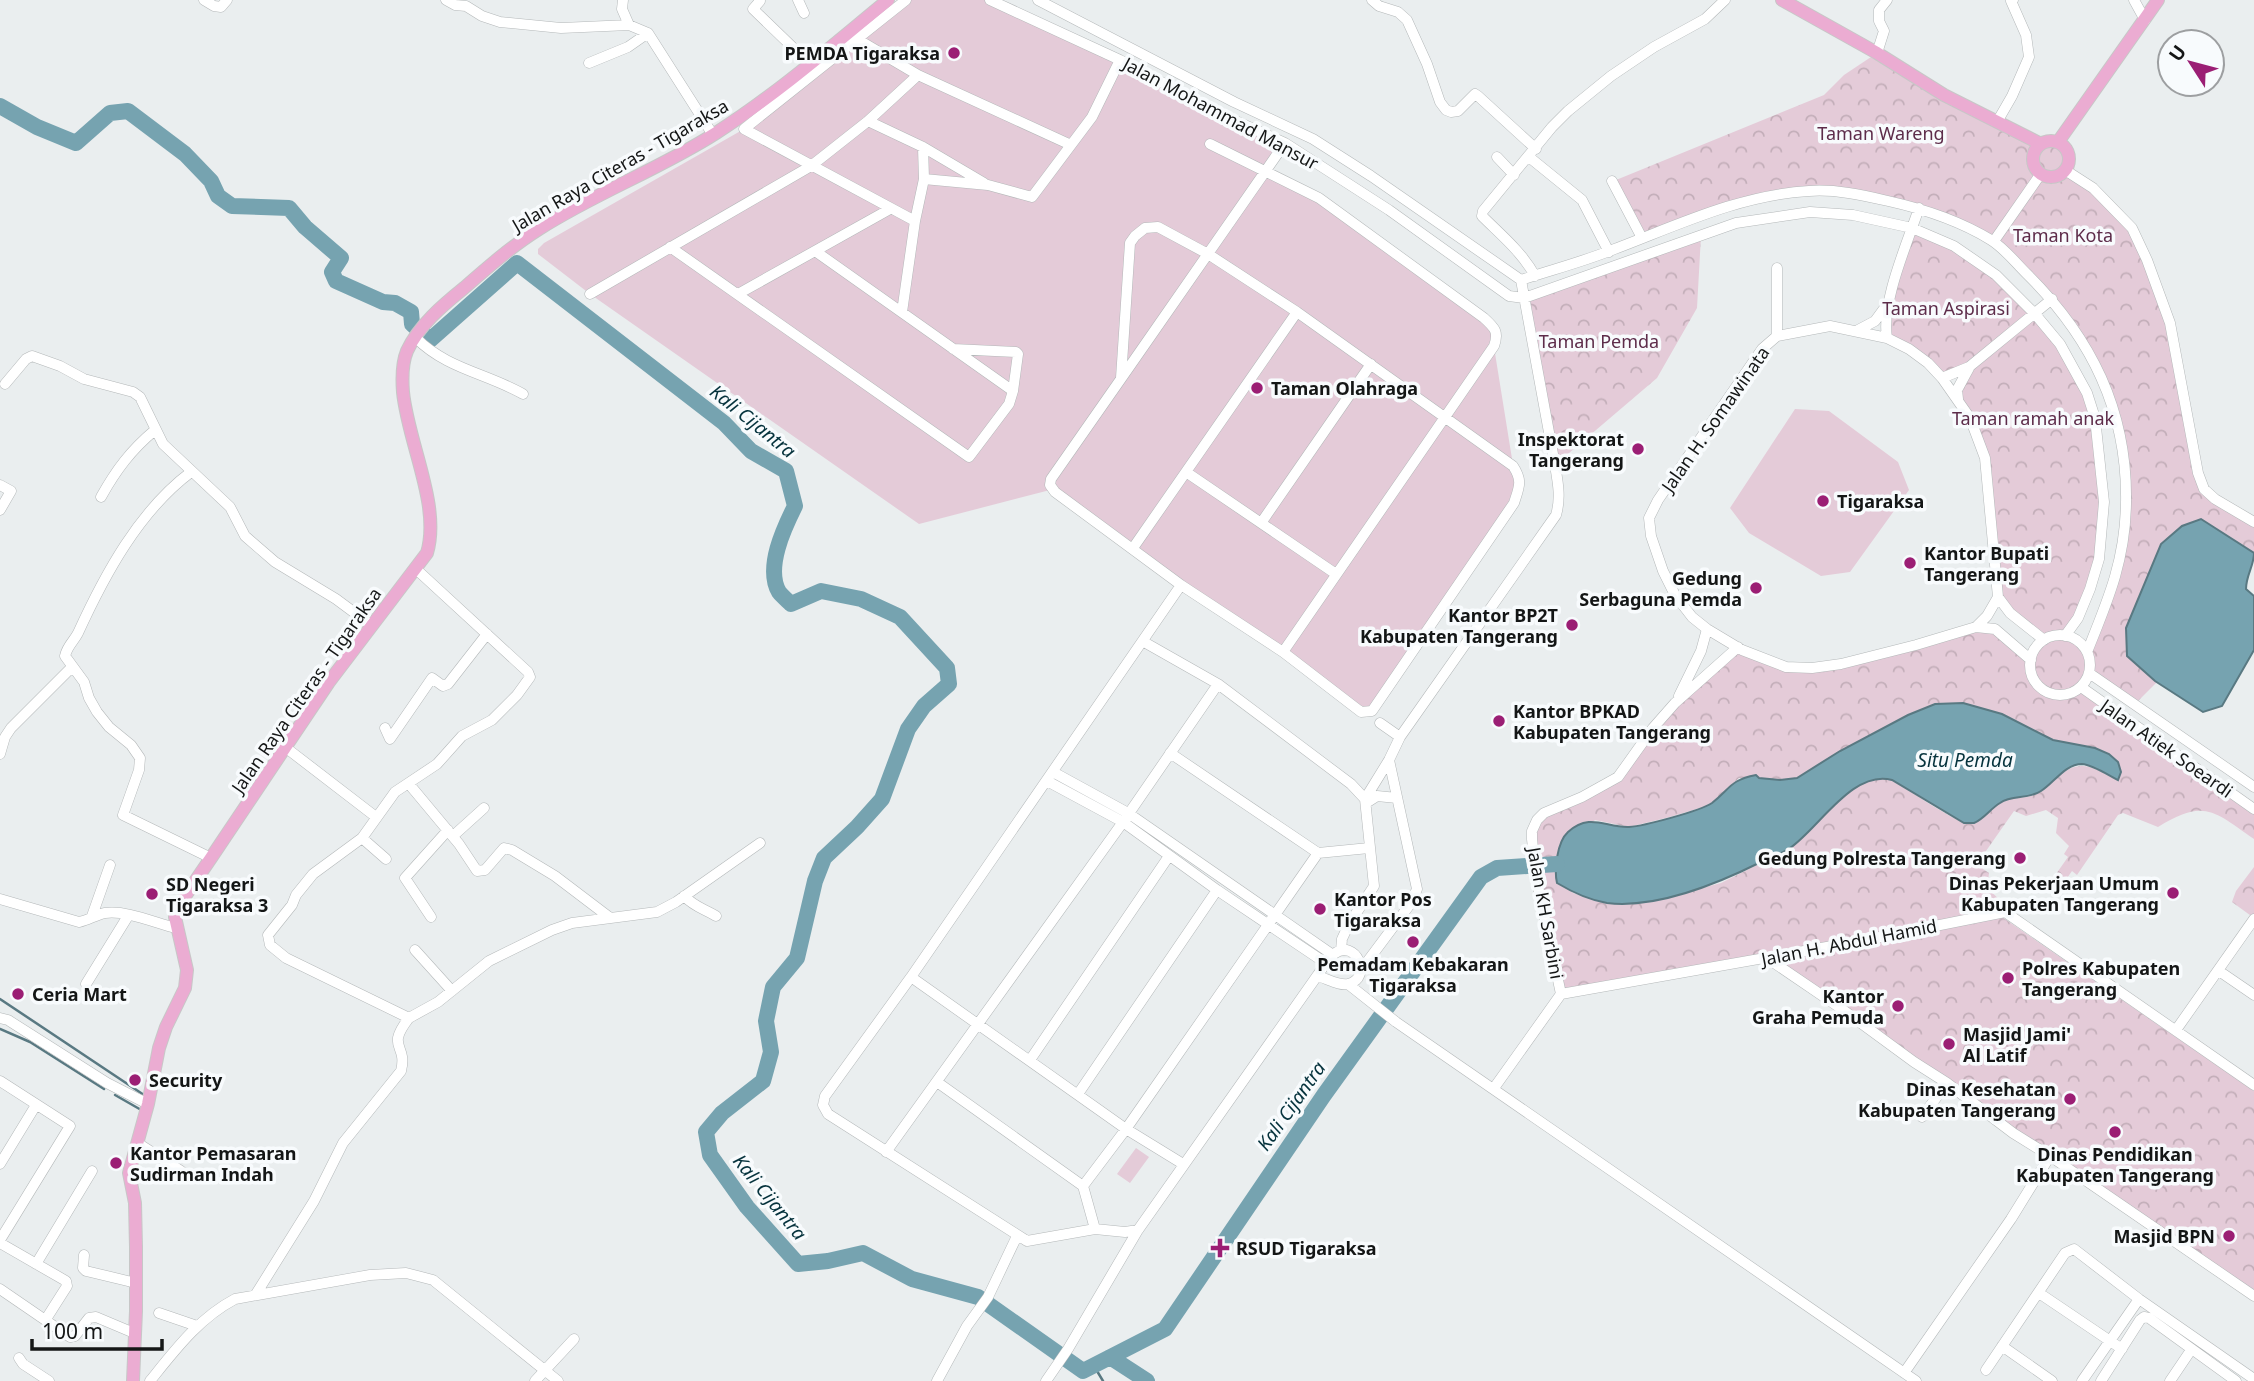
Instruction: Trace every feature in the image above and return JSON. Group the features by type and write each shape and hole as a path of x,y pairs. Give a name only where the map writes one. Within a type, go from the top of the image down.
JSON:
{"main road":[{"name":"Jalan Raya Citeras - Tigaraksa","path":"176,928 175,917 179,905 285,747 371,625 427,553 431,538 429,504 409,433 402,378 407,351 436,311 496,260 539,229 713,135 768,99 888,0"},
{"path":"1782,0 1877,53 1944,95 2041,144"},
{"path":"2057,142 2158,0"},
{"path":"2057,142 2066,149 2069,156 2066,170 2054,177 2040,175 2033,166 2032,159 2033,153 2041,144 2057,142"},
{"path":"133,1381 136,1311 135,1203 129,1173 139,1144 159,1048 185,988 187,970 176,928"}],"street":[{"path":"205,0 221,7 227,0"},
{"path":"446,0 500,22 561,29 629,25 648,33 713,135"},
{"path":"623,0 622,9 629,25"},
{"path":"798,0 804,13"},
{"path":"906,0 744,129 915,221"},
{"name":"Jalan Mohammad Mansur","path":"990,0 1120,60 1227,117 1285,143 1389,210 1509,296 1524,298"},
{"name":"Jalan Mohammad Mansur","path":"1038,0 1234,102 1313,139 1371,176 1521,281"},
{"path":"1372,0 1379,6 1398,12 1407,20 1427,64 1440,102 1446,110 1458,111 1475,94 1479,96 1582,200 1609,252"},
{"path":"1535,276 1514,246 1481,214 1557,122 1611,76 1654,47 1705,19 1725,0"},
{"path":"1877,53 1884,31 1879,21 1879,10 1887,0"},
{"path":"1997,122 2012,96 2028,57 2026,35 2011,0"},
{"path":"2134,0 2145,20"},
{"path":"760,1 753,9 810,64"},
{"path":"589,63 628,47 648,33"},
{"path":"857,39 918,75 1071,145"},
{"path":"924,179 988,186 1032,197 1096,111 1120,60"},
{"path":"590,294 811,166 868,121 918,75"},
{"path":"868,121 923,147 988,186"},
{"path":"1121,378 1130,243 1145,228 1158,227 1208,254 1297,312 1513,466 1519,475 1514,503 1372,711 1360,712 1283,652 1181,585 1055,492 1050,485 1121,378 1208,254 1266,169 1285,143"},
{"path":"1210,144 1307,190 1484,318 1497,331 1494,346 1283,652"},
{"path":"902,312 924,179 923,147"},
{"path":"1497,157 1514,175"},
{"path":"2066,170 2093,188 2132,228 2154,276 2170,323 2197,472 2204,489 2215,499 2254,522"},
{"path":"1994,241 2040,175"},
{"path":"1612,181 1642,238"},
{"path":"1046,1381 1182,1164 1334,956 1349,924 1374,886 1366,801 1400,737 1556,515 1560,496 1521,281 1609,252 1728,205 1809,191 1852,193 1919,208 1994,241 2052,299 2090,351 2109,395 2121,444 2126,503 2121,560 2087,652"},
{"path":"1887,338 1885,321 1888,303 1919,208"},
{"path":"738,295 890,209"},
{"path":"1524,298 1736,223 1810,212 1853,215 1912,228 1954,246 1996,275 2035,314 2060,344 2087,393 2099,440 2104,502 2099,559 2078,618 2065,636"},
{"path":"670,247 969,457 1009,404 1017,353 953,349"},
{"path":"815,251 1013,391"},
{"path":"1777,268 1777,336"},
{"path":"1942,378 1969,367 2052,299"},
{"path":"1858,330 1875,321 1888,303"},
{"path":"1133,548 1297,312"},
{"name":"Jalan H. Somawinata","path":"1976,627 1841,664 1812,668 1786,667 1738,647 1692,617 1675,595 1663,571 1651,536 1649,518 1658,499 1762,349 1777,336 1830,326 1858,330 1887,338 1928,363 1970,418 1985,458 1998,597"},
{"path":"416,338 450,364 505,384 523,394"},
{"path":"5,384 26,359 32,356 60,366 84,379 133,392 140,397 163,444 230,507 244,536 275,562 336,599 371,625"},
{"path":"1261,523 1371,364"},
{"path":"1958,399 1957,390 1969,367"},
{"path":"101,497 116,469 138,444 155,430"},
{"path":"191,472 162,496 136,529 65,656 84,682 97,712 109,727 131,745 140,758 139,770 123,815 211,858"},
{"path":"1186,472 1336,574"},
{"path":"0,485 11,491 0,510"},
{"path":"409,1018 286,958 272,948 267,940 310,877 362,838 395,792 437,764 462,736 492,720 517,695 530,677 528,672 416,569"},
{"path":"1139,1230 1094,1228 1027,1241 828,1114 823,1105 825,1096 911,977 1181,585"},
{"path":"1976,627 1987,616 1998,597 2010,613 2044,640"},
{"path":"1976,627 1994,629 2031,660"},
{"name":"Jalan KH Sarbini","path":"1675,703 1701,651 1707,629"},
{"path":"385,728 390,739 432,678 443,686 448,684 487,635"},
{"path":"2065,636 2074,638 2087,652 2090,661 2089,673 2081,687 2070,693 2050,693 2034,680 2031,660 2044,640 2065,636"},
{"path":"1144,642 1219,684 1351,784 1366,801"},
{"name":"Jalan KH Sarbini","path":"1494,1088 1561,995 1536,877 1532,839 1537,820 1544,813 1582,797 1618,777 1653,727 1675,703 1738,647"},
{"path":"0,754 11,728 72,667"},
{"name":"Jalan Atiek Soeardi","path":"2089,673 2254,787"},
{"path":"886,1152 1219,684"},
{"name":"Jalan Atiek Soeardi","path":"2081,687 2254,809"},
{"path":"1380,723 1400,737"},
{"path":"285,747 376,817"},
{"path":"1170,753 1318,853 1369,848"},
{"path":"1361,964 1367,962 1411,904 1417,889 1389,760"},
{"path":"1050,777 1126,817 1334,956"},
{"path":"409,784 480,873 504,848 512,850 555,876 609,917"},
{"path":"1366,801 1377,796 1397,798"},
{"path":"431,917 405,878 450,833 484,808"},
{"path":"1126,817 1169,856 1269,926 1334,956 1350,951 1357,956 1361,964 1356,980 1348,984 1339,984 1332,979 1317,976"},
{"path":"362,838 386,859"},
{"path":"256,1294 314,1200 343,1143 401,1070 403,1060 397,1039 398,1033 409,1018 438,1002 489,961 552,930 572,923 657,912 760,843"},
{"path":"1083,1186 1126,1129 1318,853"},
{"path":"1030,1060 1169,856"},
{"path":"92,916 110,865"},
{"path":"1078,1094 1217,891"},
{"path":"684,896 699,910 716,916"},
{"path":"0,899 79,922 109,913 176,928"},
{"name":"Jalan H. Abdul Hamid","path":"1561,995 2006,912 2254,1085"},
{"path":"86,984 128,916"},
{"path":"2176,1030 2254,919"},
{"path":"415,950 452,991"},
{"path":"1767,958 1947,1083 2013,1133 2254,1296"},
{"path":"2218,971 2254,995"},
{"path":"911,977 1126,1129 1182,1164"},
{"path":"1348,984 1380,1011 1916,1381"},
{"path":"1,1018 107,1083 148,1104"},
{"path":"937,1082 1083,1186 1094,1228"},
{"path":"1923,1117 1947,1083"},
{"path":"2,1085 70,1126 0,1242 66,1281 67,1286 47,1319"},
{"path":"0,1164 36,1105"},
{"path":"139,1144 181,1171"},
{"path":"1904,1373 2011,1219 2050,1156"},
{"path":"36,1264 92,1171"},
{"path":"937,1381 967,1326 988,1297 1017,1236"},
{"path":"1986,1370 2065,1253 2074,1250 2254,1379"},
{"path":"84,1255 83,1268 86,1271 136,1283"},
{"path":"150,1381 197,1326 220,1307 235,1299 370,1275 406,1273 433,1280 558,1381"},
{"path":"0,1289 72,1338 86,1320 96,1317 134,1332"},
{"path":"2039,1293 2122,1349"},
{"path":"2082,1381 2139,1299"},
{"path":"159,1313 197,1326"},
{"path":"2101,1381 2144,1317 2236,1381"},
{"path":"535,1381 575,1339"},
{"path":"2002,1346 2052,1381"},
{"path":"2170,1381 2191,1350"},
{"path":"19,1358 23,1364 48,1381"},
{"path":"2219,1370 2226,1360"}],"green space":[{"path":"906,0 992,0 1285,143 1266,169 1294,184 1495,329 1494,347 1513,465 1519,475 1514,503 1375,707 1361,712 1050,490 919,524 590,294 538,254 538,249 544,243 744,129"},
{"path":"1877,53 2040,144 2053,142 2063,147 2068,157 2066,170 2132,228 2170,323 2204,489 2254,522 2254,553 2201,519 2128,656 2157,682 2135,704 2089,673 2081,687 2254,809 2254,839 2229,821 2208,812 2187,813 2158,827 2123,813 2118,815 2077,875 2072,871 2058,891 2049,884 2068,857 2064,854 2069,846 2056,833 2058,818 2046,810 2026,816 2014,811 1979,861 1989,873 1987,889 2002,904 2002,917 2254,1091 2254,1294 1766,957 1561,994 1532,839 1537,820 1615,779 1653,728 1738,647 1786,667 1845,667 1976,627 1995,629 2031,660 2034,651 2044,640 1998,597 1985,458 1958,399 1968,368 1942,378 1887,338 1885,321 1912,228 1954,246 2035,314 2087,393 2104,502 2099,559 2066,636 2074,638 2086,651 2109,595 2126,503 2110,397 2090,351 1994,241 1919,208 1809,191 1728,205 1645,237 1616,180 1824,95 1844,75","holes":["2002,714 2051,739 2094,749 2110,756 2118,762 2117,779 2086,766 2072,768 2036,794 2001,801 1971,823 1960,821 1892,780 1873,779 1855,787 1787,850 1721,883 1656,900 1606,903 1573,893 1556,875 1559,852 1595,820 1629,827 1670,817 1710,805 1739,778 1797,778 1840,751"]},
{"name":"Taman Pemda","path":"1701,236 1697,308 1657,378 1555,465 1524,298"},
{"path":"1795,409 1829,411 1898,462 1909,490 1850,572 1821,576 1749,533 1730,508"},
{"path":"2254,867 2254,918 2232,902 2236,891"},
{"path":"1136,1148 1149,1157 1130,1183 1117,1174"}],"water":[{"path":"2201,519 2254,553 2246,589 2254,596 2254,650 2222,706 2203,712 2155,681 2127,656 2126,628 2161,544 2182,526"},
{"name":"Situ Pemda","path":"1963,703 2002,714 2053,740 2095,748 2109,754 2118,762 2121,772 2118,780 2091,766 2076,765 2065,770 2036,794 2005,800 1978,821 1964,823 1892,780 1878,779 1850,791 1787,850 1725,879 1686,893 1646,902 1607,903 1581,895 1557,883 1556,864 1559,849 1564,837 1576,826 1598,822 1629,827 1684,814 1712,803 1741,779 1756,775 1759,778 1780,780 1797,778 1840,751 1908,715 1935,704"}],"waterway":[{"name":"Kali Cijantra","path":"0,106 37,127 76,143 110,113 128,111 185,154 211,181 218,196 232,206 289,208 305,227 341,258 332,272 336,281 383,302 395,303 411,312 412,324 430,340 517,263 724,423 751,451 786,471 795,506 778,548 774,572 779,592 791,604 821,591 861,599 900,617 947,668 949,684 924,706 908,729 882,799 824,858 815,881 797,958 773,987 766,1021 771,1052 763,1081 722,1113 706,1132 710,1155 747,1207 798,1264 863,1253 912,1279 978,1297 1083,1371 1165,1329 1324,1095 1481,877 1497,868 1557,864"},
{"path":"0,999 144,1095"},
{"path":"0,1029 30,1042 104,1089"},
{"path":"115,1095 143,1111"},
{"path":"1110,1357 1147,1381"},
{"path":"1094,1366 1103,1381"}],"place":[{"name":"PEMDA Tigaraksa","path":"954,53"},
{"name":"Taman Olahraga","path":"1257,388"},
{"name":"Inspektorat Tangerang","path":"1638,449"},
{"name":"Tigaraksa","path":"1823,501"},
{"name":"Kantor Bupati Tangerang","path":"1910,563"},
{"name":"Gedung Serbaguna Pemda","path":"1756,588"},
{"name":"Kantor BP2T Kabupaten Tangerang","path":"1572,625"},
{"name":"Kantor BPKAD Kabupaten Tangerang","path":"1499,721"},
{"name":"Gedung Polresta Tangerang","path":"2020,858"},
{"name":"Dinas Pekerjaan Umum Kabupaten Tangerang","path":"2173,893"},
{"name":"SD Negeri Tigaraksa 3","path":"152,894"},
{"name":"Kantor Pos Tigaraksa","path":"1320,909"},
{"name":"Pemadam Kebakaran Tigaraksa","path":"1413,942"},
{"name":"Polres Kabupaten Tangerang","path":"2008,978"},
{"name":"Ceria Mart","path":"18,994"},
{"name":"Kantor Graha Pemuda","path":"1898,1006"},
{"name":"Masjid Jami' Al Latif","path":"1949,1044"},
{"name":"Security","path":"135,1080"},
{"name":"Dinas Kesehatan Kabupaten Tangerang","path":"2070,1099"},
{"name":"Dinas Pendidikan Kabupaten Tangerang","path":"2115,1132"},
{"name":"Kantor Pemasaran Sudirman Indah","path":"116,1163"},
{"name":"Masjid BPN","path":"2229,1236"},
{"name":"RSUD Tigaraksa","path":"1220,1248"}],"park label":[{"name":"Taman Wareng","path":"1881,133"},
{"name":"Taman Kota","path":"2063,235"},
{"name":"Taman Aspirasi","path":"1946,308"},
{"name":"Taman ramah anak","path":"2033,418"}]}
